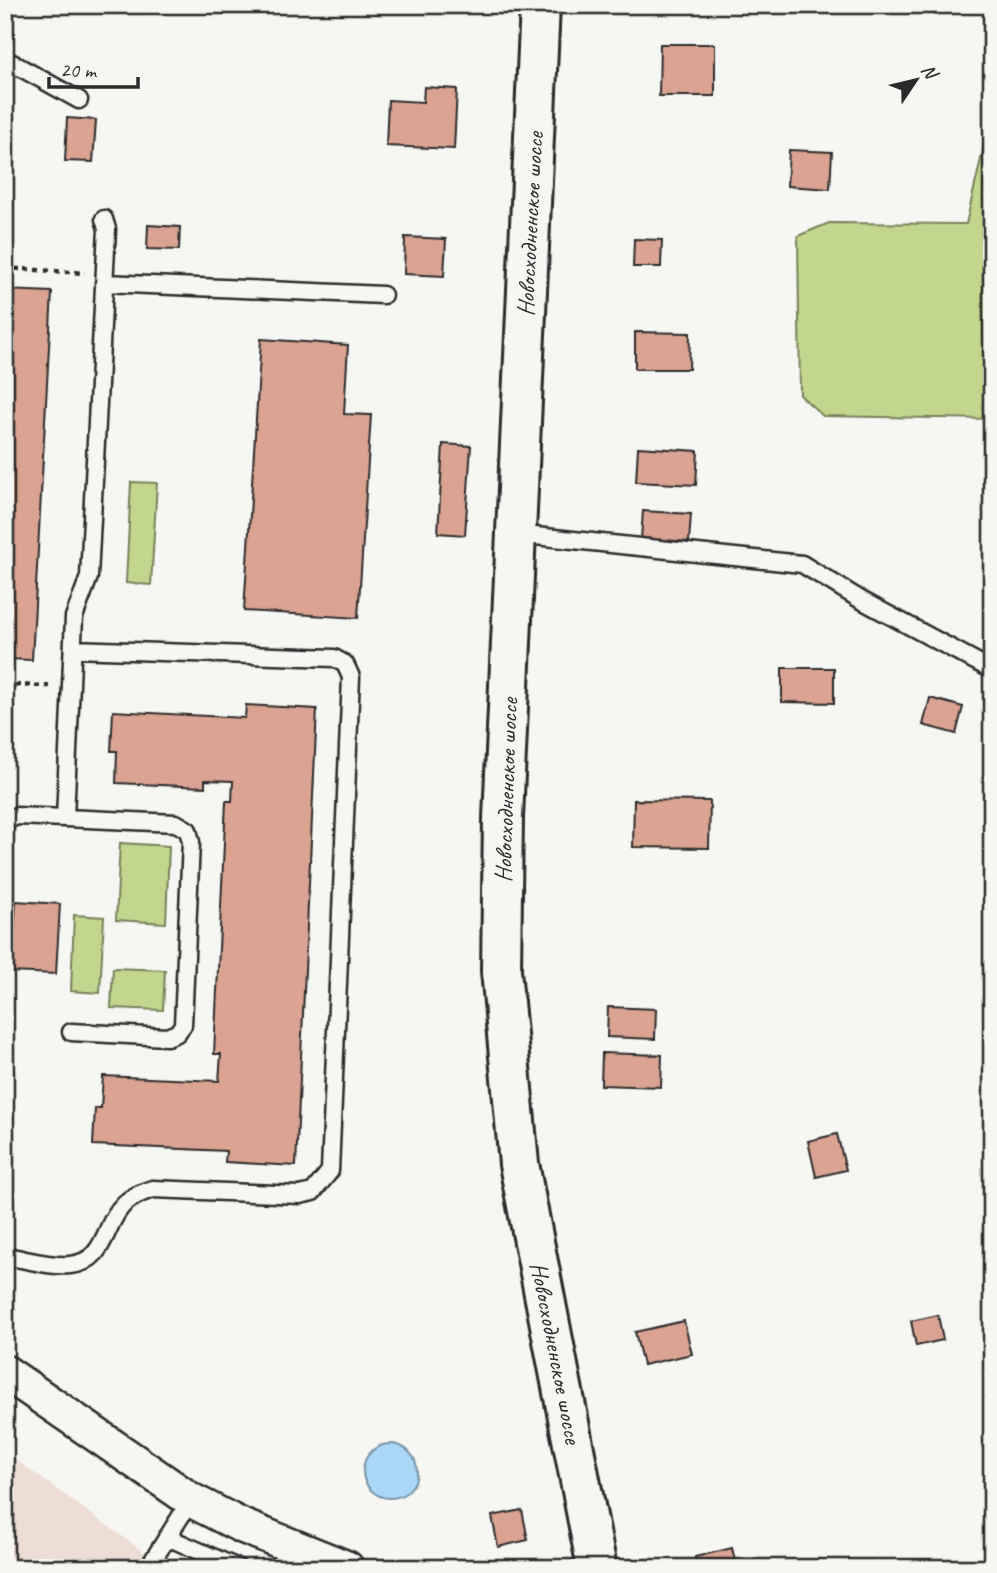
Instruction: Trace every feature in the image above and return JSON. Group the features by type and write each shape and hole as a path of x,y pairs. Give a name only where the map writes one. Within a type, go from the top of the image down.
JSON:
{"main road":[{"name":"Новосходненское шоссе","path":"540,5 503,818 501,970 519,1164 597,1568"}],"street":[{"path":"5,1372 191,1500 242,1526 347,1568"}],"lane":[{"path":"5,59 79,100"},
{"path":"65,818 74,617 89,577 105,278 107,229 104,219"},
{"path":"105,278 383,295"},
{"path":"516,534 802,564 861,600 992,670"},
{"path":"5,1256 68,1266 84,1262 98,1253 122,1206 138,1193 153,1189 300,1195 313,1192 330,1171 351,677 345,664 334,658 73,649"},
{"path":"5,822 16,816 65,818 176,823 188,830 191,842 183,1026 177,1033 167,1037 71,1032"},
{"path":"148,1568 191,1500"},
{"path":"167,1537 238,1568"}],"path":[{"path":"5,268 105,278"},
{"path":"5,685 71,687"}],"shaded area":[{"path":"5,1452 166,1568 5,1568"}],"green space":[{"path":"992,86 992,419 823,416 800,395 798,236 829,223 966,224 990,120"},
{"path":"131,482 157,483 151,585 126,583"},
{"path":"120,843 169,846 166,923 116,920"},
{"path":"74,915 104,917 100,993 71,991"},
{"path":"113,968 165,970 163,1010 111,1008"}],"water":[{"path":"390,1444 409,1452 417,1471 409,1490 390,1498 371,1490 363,1471 371,1452"}],"building":[{"path":"660,44 715,44 715,96 659,96"},
{"path":"424,87 457,89 454,149 386,146 388,100 423,102"},
{"path":"67,118 96,120 93,162 65,161"},
{"path":"789,150 832,152 830,189 787,186"},
{"path":"148,225 180,227 179,250 147,249"},
{"path":"405,237 446,239 444,276 404,274"},
{"path":"634,239 662,240 661,267 633,267"},
{"path":"5,290 52,292 32,660 5,659"},
{"path":"635,332 690,333 689,369 635,369"},
{"path":"261,339 348,345 344,414 371,415 358,618 244,611"},
{"path":"443,444 471,446 465,535 438,533"},
{"path":"638,447 698,451 696,485 636,482"},
{"path":"643,511 691,514 689,542 641,539"},
{"path":"782,668 834,668 834,703 782,702"},
{"path":"930,698 963,707 956,734 923,725"},
{"path":"246,705 317,709 296,1166 225,1162 226,1151 93,1145 95,1108 101,1108 103,1076 219,1081 221,1054 214,1054 226,801 232,801 233,781 205,780 205,787 116,783 117,751 111,751 113,711 245,718"},
{"path":"634,800 710,801 709,848 633,847"},
{"path":"16,901 60,904 56,974 11,972"},
{"path":"608,1007 656,1009 655,1039 607,1037"},
{"path":"602,1053 662,1055 661,1087 601,1085"},
{"path":"837,1134 846,1170 816,1177 808,1141"},
{"path":"938,1315 943,1340 916,1346 911,1321"},
{"path":"684,1321 692,1354 643,1365 635,1332"},
{"path":"522,1510 528,1540 498,1547 492,1516"},
{"path":"732,1548 737,1568 697,1568 695,1557"}]}
